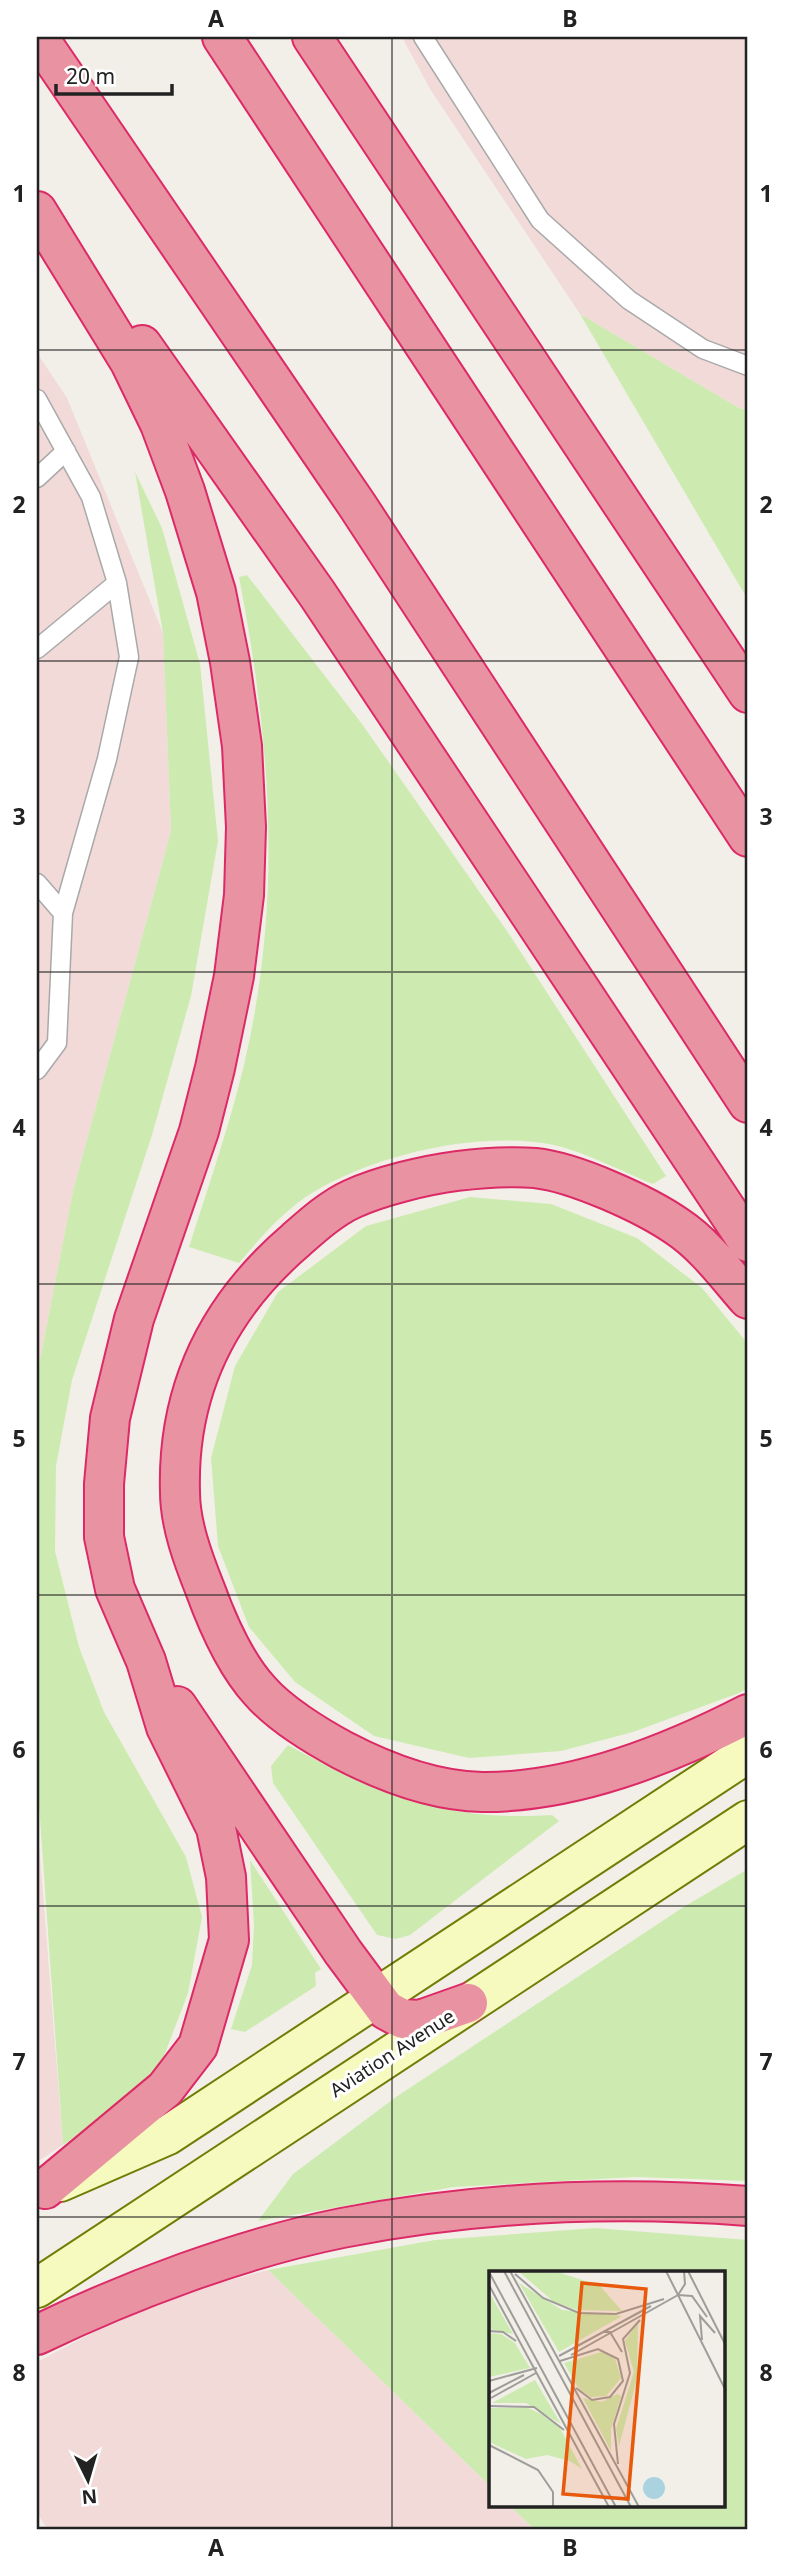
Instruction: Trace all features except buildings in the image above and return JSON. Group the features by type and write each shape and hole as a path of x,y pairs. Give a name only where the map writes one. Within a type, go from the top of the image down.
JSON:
{"highway":[{"path":"38,37 357,505 748,1103"},
{"path":"222,37 748,836"},
{"path":"312,37 748,693"},
{"path":"329,37 432,219"},
{"path":"37,190 318,595 748,1242"},
{"path":"37,211 130,362 160,424 185,491 216,592 230,662 242,746 246,827 244,882 234,975 200,1131 134,1319 110,1418 104,1537 116,1589 146,1661 166,1727 216,1828 226,1877 229,1940 198,2046 165,2089 41,2192"},
{"path":"624,507 706,618 748,667"},
{"path":"748,1299 681,1228 599,1187 538,1168 484,1168 442,1173 352,1199 316,1223 263,1269 226,1315 200,1370 183,1428 180,1494 193,1559 219,1627 260,1692 320,1738 380,1770 439,1786 479,1792 515,1790 598,1773 670,1750 748,1714"},
{"path":"146,1661 386,2010 403,2019 420,2020 468,2003"},
{"path":"37,2335 80,2314 251,2251 340,2228 459,2211 569,2202 641,2199 748,2206"}],"street":[{"path":"41,2192 168,2135 748,1753"},
{"name":"Aviation Avenue","path":"37,2288 748,1819"}],"lane":[{"path":"422,37 540,220 629,300 703,349 748,366"},
{"path":"37,399 91,497 117,583 130,657 107,759 63,913 57,1043 37,1070"},
{"path":"37,478 66,451"},
{"path":"37,649 117,583"},
{"path":"37,883 63,913"}],"shaded area":[{"path":"402,37 748,37 748,410 739,408 580,314 430,89"},
{"path":"37,353 67,398 163,633 171,831 73,1191 37,1375"},
{"path":"37,1818 63,2145 37,2162"},
{"path":"268,2270 489,2485 489,2508 512,2508 535,2530 48,2530 37,2513 37,2362 121,2318 205,2287"}],"green space":[{"path":"580,314 739,408 748,410 748,600"},
{"path":"135,472 162,528 200,664 218,841 191,996 152,1135 72,1380 56,1466 55,1551 79,1647 104,1712 186,1857 202,1917 188,1993 159,2069 99,2121 63,2145 37,1776 37,1375 73,1191 171,831 163,633"},
{"path":"247,575 362,724 509,934 666,1176 653,1184 591,1157 554,1145 525,1141 462,1143 397,1157 338,1179 312,1193 282,1216 239,1263 189,1247 244,1065 264,942 268,821 259,700 239,577"},
{"path":"470,1197 551,1204 637,1238 702,1288 748,1344 748,1688 739,1693 633,1732 561,1751 469,1758 374,1736 295,1682 249,1627 218,1546 211,1458 235,1366 278,1292 366,1226"},
{"path":"288,1745 353,1778 414,1801 479,1814 552,1815 559,1821 410,1935 396,1939 377,1935 273,1783 271,1766"},
{"path":"250,1860 321,1969 315,1973 316,1986 245,2032 231,2029 252,1965 254,1925"},
{"path":"748,1869 748,2181 636,2177 454,2187 258,2221 293,2174 396,2097 682,1908"},
{"path":"595,2228 748,2240 748,2530 535,2530 512,2508 726,2508 726,2271 489,2271 489,2485 268,2270 435,2240"}]}
